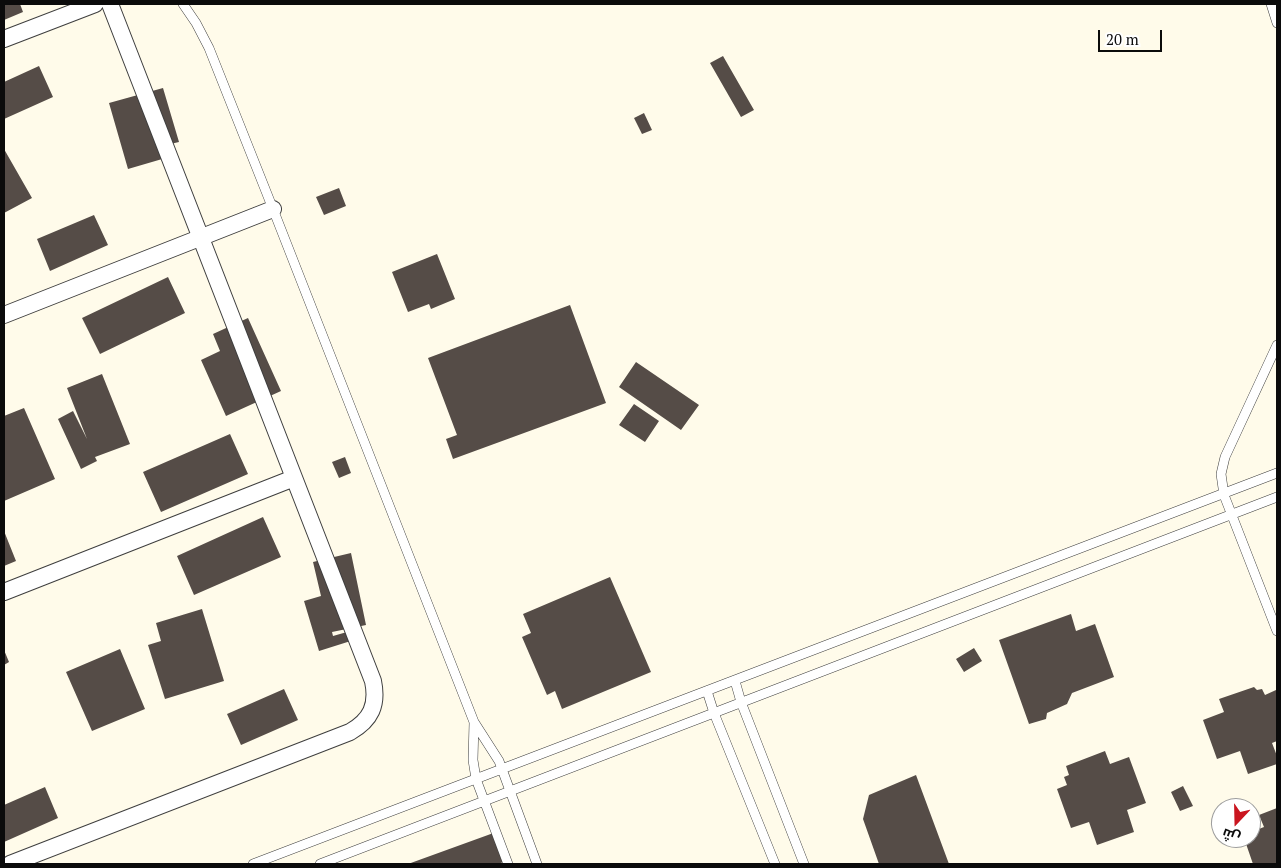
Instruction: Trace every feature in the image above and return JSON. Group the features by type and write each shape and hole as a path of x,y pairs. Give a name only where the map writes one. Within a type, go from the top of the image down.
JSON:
{"street":[{"path":"4,39 95,4"},
{"path":"10,864 350,732 366,720 372,712 374,702 375,691 373,681 110,4"},
{"path":"4,315 273,209"},
{"path":"4,592 294,478"}],"lane":[{"path":"183,4 196,23 209,48 474,722 495,754 537,864"},
{"path":"1270,4 1277,23"},
{"path":"1277,345 1225,457 1221,474 1224,495 1277,631"},
{"path":"253,864 1224,495 1277,473"},
{"path":"320,864 1277,496"},
{"path":"735,681 804,864"},
{"path":"707,691 714,713 775,864"},
{"path":"474,722 473,760 476,779 508,864"}],"building":[{"path":"4,4 20,4 23,12 4,20"},
{"path":"723,56 754,110 741,117 710,63"},
{"path":"39,66 53,97 4,119 4,82"},
{"path":"163,88 179,142 166,145 169,157 128,169 109,103"},
{"path":"644,113 652,130 642,134 634,118"},
{"path":"4,149 32,198 4,213"},
{"path":"339,188 346,206 324,215 316,197"},
{"path":"94,215 108,245 50,271 37,239"},
{"path":"437,254 455,299 431,309 429,304 408,312 392,272"},
{"path":"168,277 185,313 100,354 82,318"},
{"path":"570,305 606,403 453,459 446,439 457,435 428,358"},
{"path":"248,318 281,391 226,416 201,360 220,351 213,334"},
{"path":"636,362 699,405 681,430 619,387"},
{"path":"102,374 130,444 95,457 97,461 81,469 58,419 73,411 87,439 67,388"},
{"path":"634,404 659,421 645,442 619,425"},
{"path":"24,408 55,479 4,501 4,416"},
{"path":"230,434 248,474 161,512 143,472"},
{"path":"345,457 351,473 339,478 332,462"},
{"path":"263,517 281,557 194,595 177,556"},
{"path":"4,531 16,561 4,566"},
{"path":"351,553 366,625 332,632 333,636 354,630 357,639 319,651 304,601 321,596 313,562"},
{"path":"610,577 651,672 562,709 555,691 547,695 522,637 531,633 523,614"},
{"path":"202,609 224,681 165,699 148,645 161,641 156,623"},
{"path":"1071,614 1076,631 1095,624 1114,677 1072,693 1067,704 1047,713 1046,719 1029,724 999,640"},
{"path":"974,648 982,661 964,672 956,659"},
{"path":"120,649 145,709 92,731 66,672"},
{"path":"4,650 9,662 4,665"},
{"path":"1254,687 1257,690 1262,689 1265,695 1276,690 1277,741 1272,743 1277,756 1277,764 1248,774 1240,751 1217,759 1203,720 1224,712 1219,699"},
{"path":"284,689 298,720 241,745 227,714"},
{"path":"1105,751 1110,764 1129,757 1146,803 1127,810 1134,832 1097,845 1089,822 1071,828 1057,789 1067,785 1064,777 1069,775 1066,766"},
{"path":"916,775 949,864 879,864 863,819 869,795"},
{"path":"1183,786 1193,806 1180,811 1171,792"},
{"path":"45,787 58,818 4,842 4,805"},
{"path":"1277,808 1277,864 1253,864 1247,848 1261,848 1261,828 1264,827 1261,814"},
{"path":"499,831 509,860 498,864 408,864"}]}
